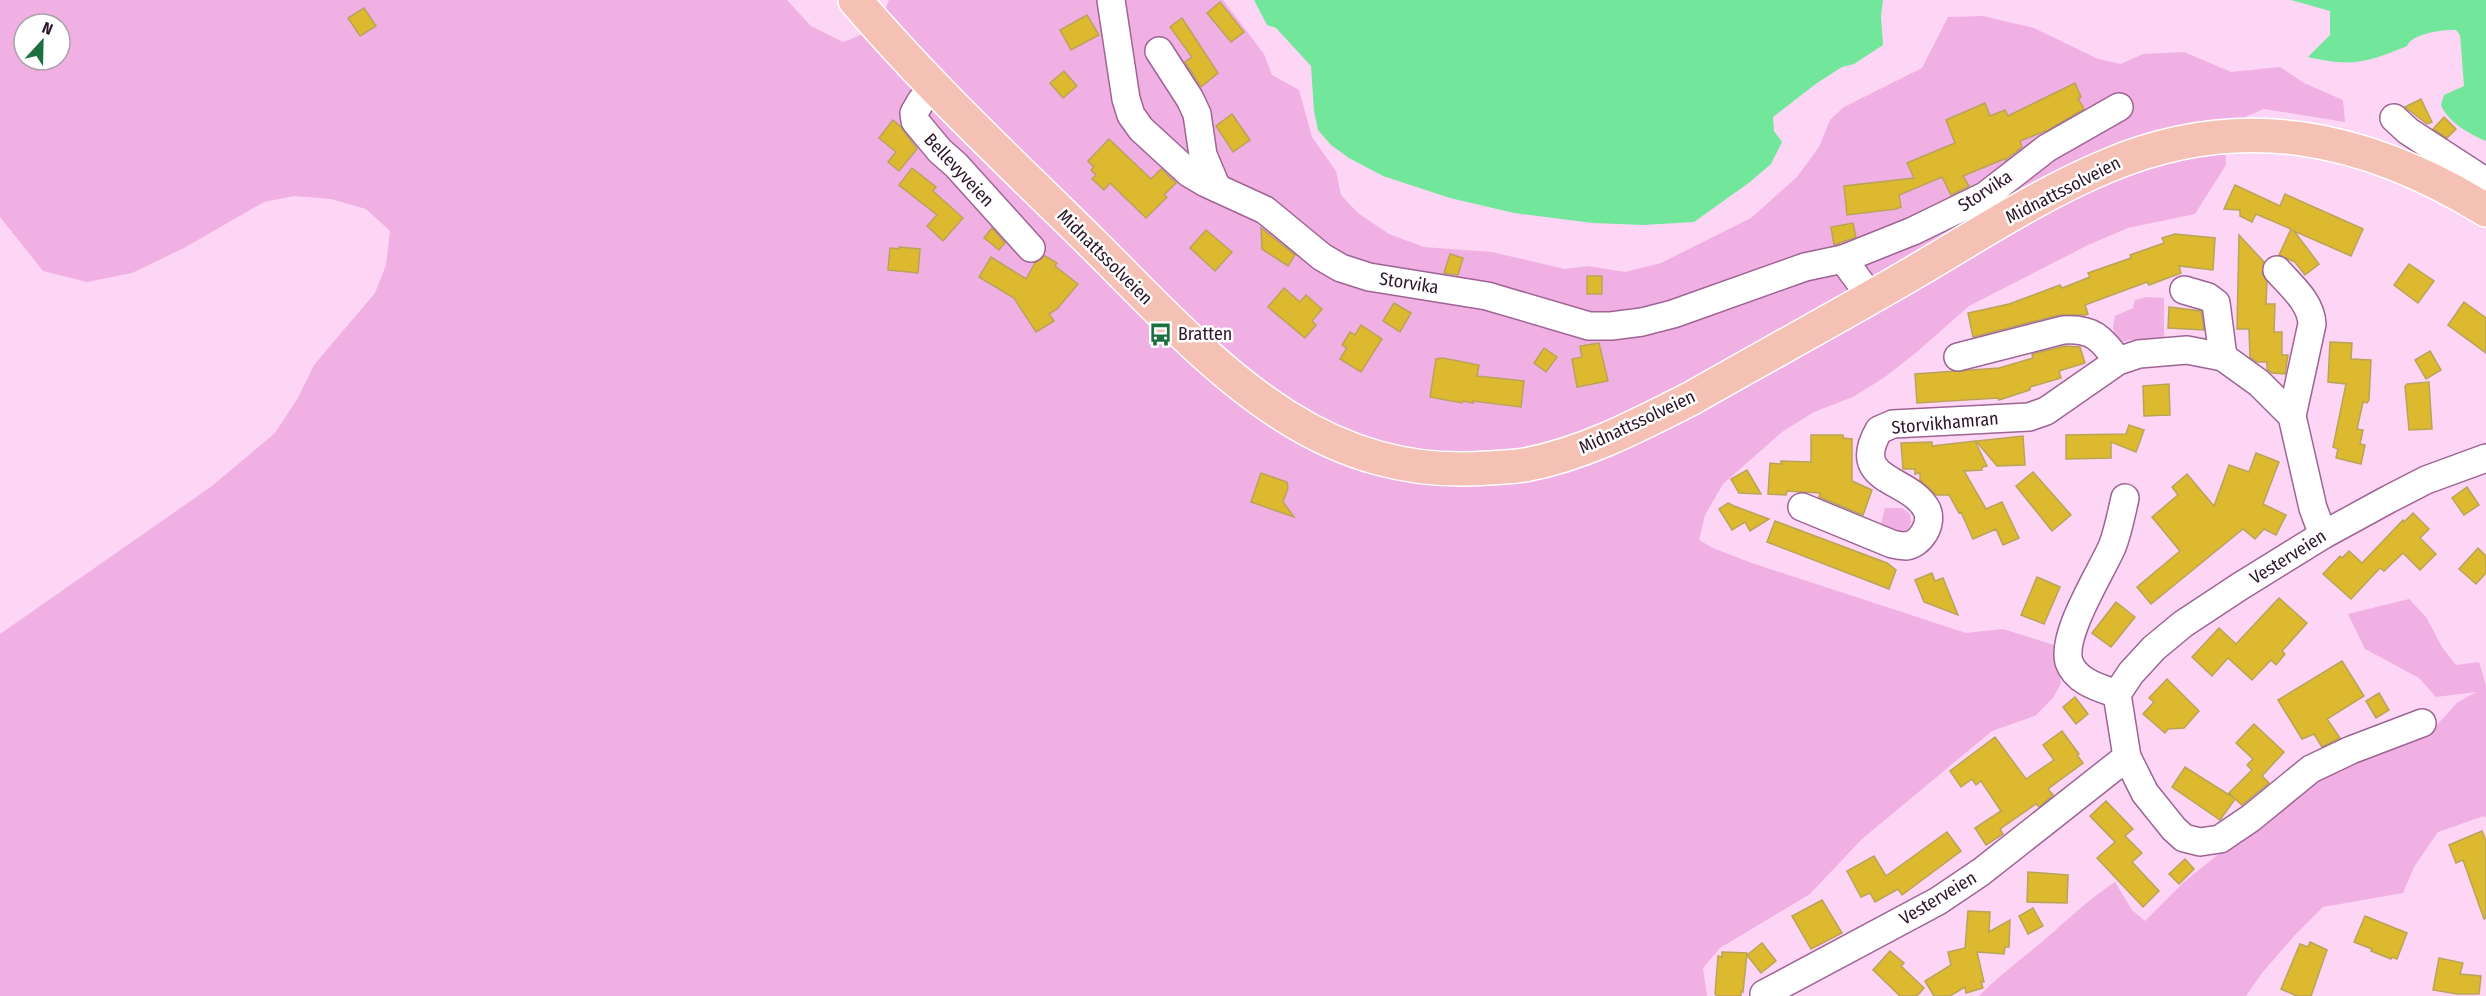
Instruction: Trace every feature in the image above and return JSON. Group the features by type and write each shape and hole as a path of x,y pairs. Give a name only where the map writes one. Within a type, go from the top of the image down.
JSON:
{"main road":[{"name":"Midnattssolveien","path":"862,2 935,89 1233,380 1278,412 1319,436 1370,457 1417,468 1467,470 1524,465 1589,447 1633,428 1692,398 2074,181 2145,152 2214,138 2278,136 2326,141 2412,169 2486,210"}],"street":[{"name":"Storvika","path":"1111,0 1117,29 1120,70 1131,115 1158,146 1190,173 1265,210 1322,257 1341,268 1369,277 1487,296 1589,326 1642,322 1673,314 1806,267 1843,260 1913,231 1986,196 2047,147 2119,107"},
{"path":"1159,51 1194,106 1203,155 1217,188"},
{"name":"Bellevyveien","path":"935,89 921,101 914,112 915,121 1031,248"},
{"path":"2394,118 2408,131 2486,182"},
{"path":"1843,260 1869,296"},
{"path":"2277,270 2307,305 2312,315 2292,416 2313,508 2323,535"},
{"path":"2184,290 2208,297 2216,303 2223,357"},
{"path":"1958,357 2063,330 2080,329 2096,335 2118,361"},
{"name":"Storvikhamran","path":"1802,507 1892,544 1907,546 1922,538 1928,523 1927,510 1917,498 1880,475 1872,462 1870,451 1879,430 1893,424 2029,417 2046,411 2118,361 2139,354 2187,350 2223,357 2259,383 2292,416"},
{"name":"Vesterveien","path":"2117,694 2131,673 2154,648 2183,624 2323,535 2426,480 2486,458"},
{"path":"2125,498 2112,547 2071,633 2068,649 2070,664 2080,677 2092,685 2117,694 2127,757 2145,793 2184,838 2200,842 2220,839 2251,818 2311,769 2351,750 2422,723"},
{"name":"Vesterveien","path":"1764,994 1938,902 1981,872 2127,757"}],"shaded area":[{"path":"0,0 787,0 811,26 843,42 872,27 882,16 889,0 1223,0 1264,54 1272,75 1299,90 1312,137 1336,171 1341,195 1358,213 1389,234 1424,247 1492,252 1565,269 1588,266 1625,272 1661,263 1751,218 1797,177 1819,147 1830,120 1844,107 1922,68 1948,17 1983,16 2034,28 2098,59 2121,64 2143,54 2184,52 2231,72 2280,67 2304,83 2343,100 2345,122 2264,109 2224,126 2226,165 2195,214 2128,228 2088,245 1969,306 1885,377 1853,397 1814,412 1782,432 1723,484 1705,515 1699,540 1749,562 1966,633 2003,629 2054,645 2061,683 2053,698 2035,716 1992,731 1862,839 1810,894 1720,948 1703,968 1707,996 0,996 0,634 212,486 275,433 298,398 314,365 375,293 386,265 390,231 366,209 331,199 294,196 264,202 184,248 132,273 87,282 43,271 0,217"},
{"path":"1254,0 1883,0 1881,16 1883,45 1854,64 1842,67 1817,83 1773,117 1774,131 1782,142 1771,164 1694,222 1643,225 1593,223 1514,213 1450,198 1383,176 1349,158 1331,145 1318,130 1314,111 1311,66 1276,28 1267,25"},
{"path":"2291,0 2486,0 2486,141 2454,122 2441,105 2444,95 2464,86 2460,35 2456,30 2435,31 2421,35 2414,38 2407,46 2369,60 2336,62 2323,60 2308,57 2330,35 2330,11"},
{"path":"2146,297 2164,298 2164,338 2129,340 2116,344 2113,327 2115,316 2133,308 2135,300"},
{"path":"1885,508 1902,508 1910,514 1911,523 1908,531 1898,536 1883,530 1881,524"},
{"path":"2409,599 2426,617 2442,647 2456,665 2479,662 2486,685 2486,818 2484,816 2438,832 2414,867 2403,893 2323,907 2262,973 2246,996 1979,996 2084,905 2115,882 2132,910 2145,921 2184,882 2314,777 2433,729 2457,703 2476,692 2436,697 2419,678 2365,649 2348,614"}],"building":[{"path":"1220,2 1244,32 1231,42 1207,13"},
{"path":"364,8 376,26 360,36 348,18"},
{"path":"1087,15 1099,35 1071,50 1060,30"},
{"path":"1182,18 1218,73 1201,87 1185,62 1192,57 1170,27"},
{"path":"1064,71 1077,86 1063,98 1050,83"},
{"path":"2075,83 2081,97 2078,98 2084,109 2048,130 2020,141 2022,147 2005,160 1963,176 1969,186 1951,195 1942,177 1899,195 1901,207 1896,209 1847,215 1844,186 1914,178 1907,163 1955,143 1946,120 1985,103 1990,116 2005,110 2008,116"},
{"path":"2421,99 2432,122 2427,124 2405,107"},
{"path":"1232,114 1250,140 1233,152 1216,126"},
{"path":"2444,117 2456,129 2447,138 2433,129"},
{"path":"893,120 917,149 899,171 888,162 896,152 879,138"},
{"path":"1109,139 1151,179 1161,169 1176,183 1164,195 1167,197 1146,218 1110,183 1104,190 1092,179 1096,175 1091,170 1094,167 1088,161"},
{"path":"912,168 936,187 933,191 963,218 943,241 927,226 937,215 899,185"},
{"path":"2235,185 2280,206 2285,194 2363,229 2351,256 2294,231 2319,264 2305,275 2295,262 2279,255 2291,229 2256,214 2252,222 2240,216 2240,210 2224,209"},
{"path":"1853,223 1856,237 1834,245 1831,227"},
{"path":"992,228 1005,243 999,250 984,238"},
{"path":"1261,228 1295,255 1288,266 1262,249"},
{"path":"1206,230 1232,252 1215,271 1190,248"},
{"path":"2175,234 2215,238 2213,270 2179,266 2181,273 2149,285 2147,282 2085,305 2088,314 2059,315 1973,337 1968,313 2009,304 2060,285 2062,288 2090,277 2088,273 2131,258 2130,255 2164,243 2162,238"},
{"path":"2239,235 2264,262 2262,273 2267,282 2266,304 2275,304 2274,332 2282,332 2282,355 2288,355 2285,374 2272,373 2267,369 2267,362 2257,362 2250,357 2249,329 2237,329"},
{"path":"899,247 920,249 918,273 888,270 890,248 899,249"},
{"path":"1450,254 1463,258 1458,275 1444,273"},
{"path":"1045,256 1057,263 1055,266 1078,284 1057,309 1049,314 1054,321 1036,332 1014,298 979,277 991,257 1026,279 1035,263"},
{"path":"2409,264 2434,281 2418,303 2394,285"},
{"path":"1587,276 1602,276 1602,294 1587,294"},
{"path":"1284,288 1300,302 1306,295 1322,309 1312,321 1316,325 1305,338 1268,307"},
{"path":"2464,302 2486,318 2486,353 2448,325"},
{"path":"1394,303 1411,313 1400,332 1383,321"},
{"path":"2169,307 2201,311 2204,330 2168,328"},
{"path":"1361,325 1382,339 1361,372 1340,359 1347,348 1342,345 1350,332 1355,335"},
{"path":"2330,342 2352,343 2351,359 2371,360 2369,400 2367,403 2363,402 2357,429 2363,430 2360,444 2365,445 2361,464 2336,458 2338,449 2333,447 2346,384 2328,382"},
{"path":"1599,343 1608,381 1577,387 1572,359 1582,357 1580,346"},
{"path":"2065,346 2080,347 2085,363 2059,371 2061,378 2030,387 2030,390 1999,400 1998,398 1917,403 1915,374 1999,368 2033,358 2032,354"},
{"path":"1544,348 1557,357 1546,372 1534,363"},
{"path":"2430,351 2441,370 2426,379 2415,360"},
{"path":"1443,358 1479,365 1477,376 1524,381 1521,407 1473,401 1473,403 1463,401 1462,403 1430,397 1436,359"},
{"path":"2429,382 2432,429 2409,430 2405,386"},
{"path":"2169,384 2170,415 2144,416 2143,386"},
{"path":"2129,425 2144,430 2136,452 2111,442 2111,458 2066,459 2066,435 2126,434"},
{"path":"1811,435 1843,435 1843,438 1852,439 1852,481 1872,490 1863,515 1819,497 1820,493 1787,491 1786,495 1768,494 1770,463 1811,462"},
{"path":"2023,436 2025,465 1997,466 1976,441"},
{"path":"1975,441 1987,466 1982,467 1982,470 1964,471 1986,509 2002,502 2019,538 2003,545 1996,529 1973,539 1961,512 1959,513 1949,495 1936,495 1920,480 1920,473 1915,474 1915,469 1903,469 1901,443 1932,442 1932,446"},
{"path":"2256,453 2279,462 2263,504 2286,515 2276,535 2264,529 2255,539 2243,529 2151,604 2137,587 2180,551 2152,517 2178,495 2172,487 2187,474 2214,506 2229,465 2249,472"},
{"path":"1747,470 1761,494 1739,493 1731,479"},
{"path":"2033,472 2071,515 2052,531 2016,486"},
{"path":"1261,473 1287,482 1288,488 1283,502 1294,517 1251,502"},
{"path":"2467,487 2479,505 2464,515 2452,498"},
{"path":"1728,503 1769,519 1750,531 1745,522 1732,530 1719,509"},
{"path":"2413,513 2429,529 2420,538 2436,554 2420,570 2403,553 2384,571 2380,568 2351,599 2323,574 2340,556 2342,558 2349,551 2362,563 2403,520 2404,522"},
{"path":"1775,521 1887,563 1896,570 1889,589 1767,542"},
{"path":"2478,548 2486,556 2486,573 2476,584 2459,569"},
{"path":"1932,573 1935,581 1943,578 1958,615 1924,602 1915,580"},
{"path":"2037,577 2060,587 2044,624 2021,615"},
{"path":"2279,598 2307,623 2282,651 2285,654 2276,665 2271,660 2252,680 2228,658 2212,676 2192,657 2219,628 2236,644"},
{"path":"2116,602 2135,617 2111,647 2092,633"},
{"path":"2342,661 2364,696 2327,719 2340,738 2322,747 2314,734 2302,739 2278,700"},
{"path":"2167,679 2199,711 2184,728 2168,729 2165,733 2143,714 2154,702 2149,698"},
{"path":"2379,693 2389,710 2376,718 2366,701"},
{"path":"2075,697 2088,714 2076,724 2063,707"},
{"path":"2254,724 2284,752 2262,776 2269,783 2242,805 2235,799 2220,820 2172,787 2185,767 2234,798 2229,793 2252,770 2247,765 2253,759 2236,743"},
{"path":"2062,731 2083,763 2048,789 2053,795 2039,807 2036,804 2000,829 2003,834 1986,845 1975,828 2001,811 1981,781 1976,785 1972,779 1961,787 1950,771 1995,737 2026,779 2054,760 2043,745"},
{"path":"2106,801 2133,829 2125,836 2142,853 2132,862 2159,891 2143,907 2097,858 2115,842 2090,816"},
{"path":"2482,831 2486,841 2486,918 2484,919 2463,860 2456,863 2449,845"},
{"path":"1947,832 1961,851 1902,895 1898,889 1875,902 1870,893 1861,897 1847,871 1874,856 1886,876"},
{"path":"2185,859 2194,869 2179,884 2169,874"},
{"path":"2028,872 2068,875 2067,903 2027,902"},
{"path":"1822,900 1842,933 1811,949 1792,916"},
{"path":"2033,908 2043,926 2028,934 2019,916"},
{"path":"1968,911 1990,912 1989,932 2010,920 2009,947 2005,947 2004,954 1977,952 1984,982 1981,982 1983,988 1966,993 1965,987 1950,996 1934,996 1925,981 1951,965 1948,952 1965,948"},
{"path":"2365,916 2407,933 2397,959 2392,957 2391,959 2354,942"},
{"path":"2310,942 2327,950 2311,996 2297,996 2281,989 2300,944 2308,947"},
{"path":"1762,943 1776,961 1761,973 1747,955"},
{"path":"1890,951 1904,963 1901,966 1924,988 1917,996 1900,996 1873,970"},
{"path":"1722,952 1747,953 1741,996 1717,996 1715,994 1718,956 1722,957"},
{"path":"2439,958 2463,963 2460,974 2481,976 2479,994 2457,994 2433,990"}],"place":[{"name":"Bratten","path":"1160,334"}]}
